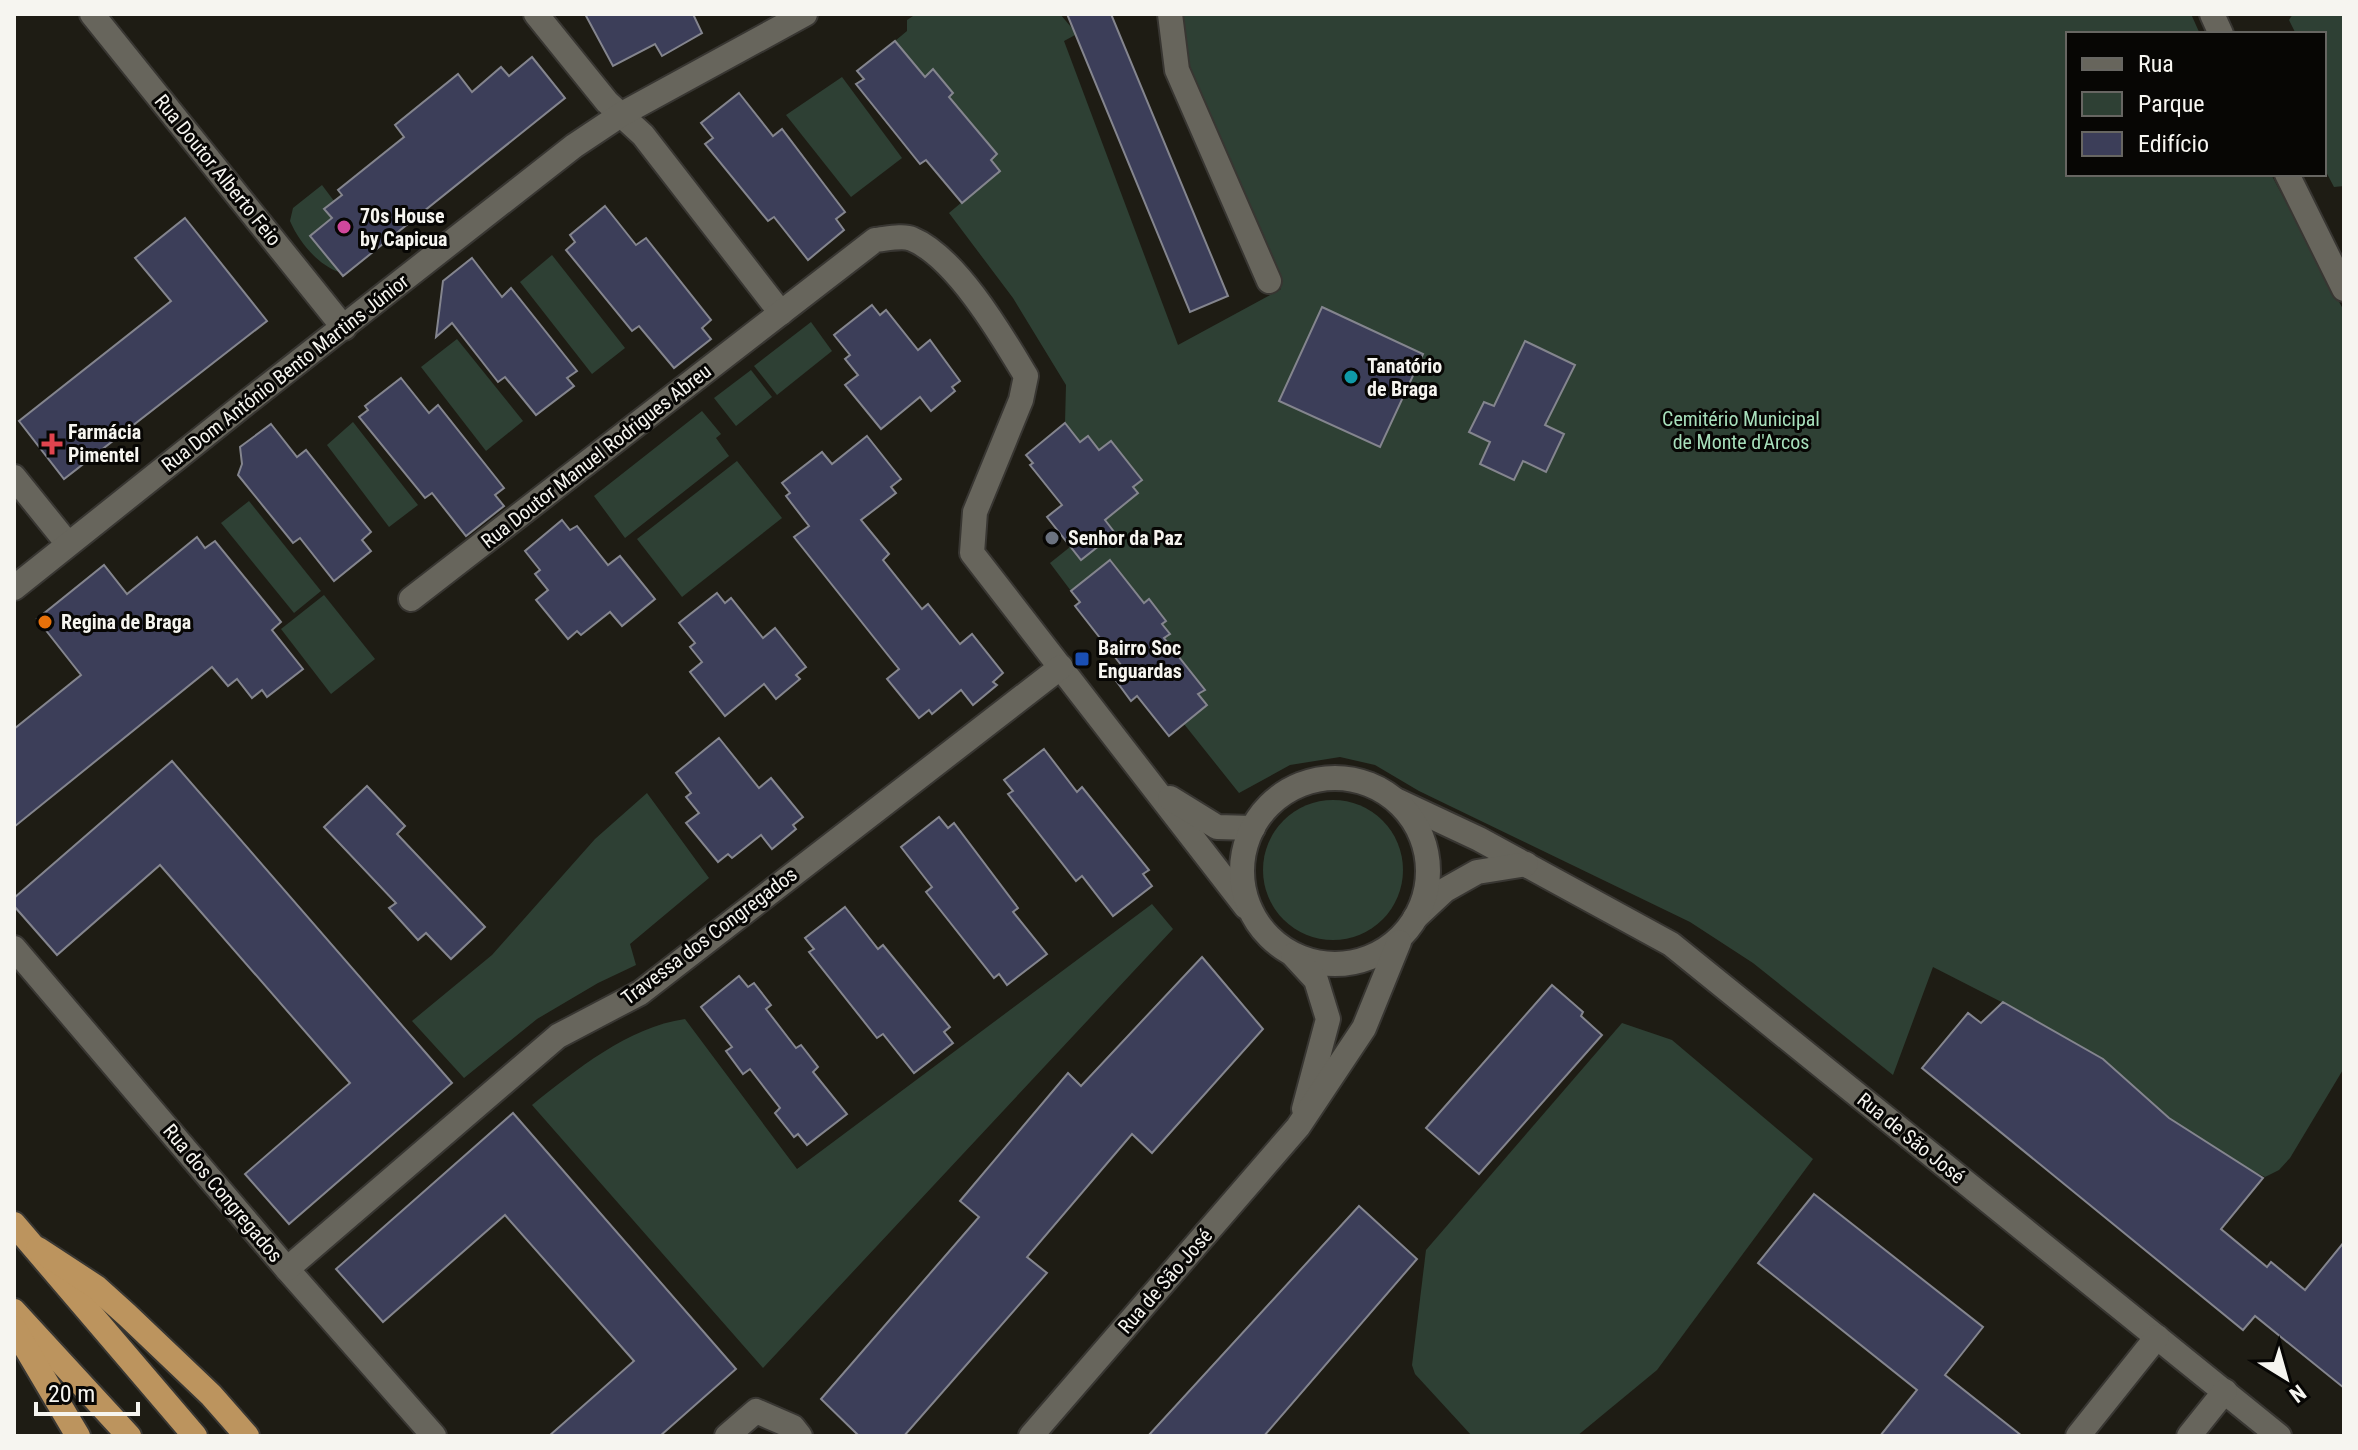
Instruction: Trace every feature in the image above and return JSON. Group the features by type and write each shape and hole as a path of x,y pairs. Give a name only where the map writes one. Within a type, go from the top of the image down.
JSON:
{"highway":[{"path":"14,1224 188,1428"},
{"path":"38,1249 107,1296 211,1395 247,1436"},
{"path":"14,1311 129,1436"},
{"path":"14,1328 78,1436"}],"street":[{"name":"Rua Doutor Alberto Feio","path":"92,14 344,328"},
{"path":"536,14 595,88 643,135 781,313"},
{"name":"Rua Dom António Bento Martins Júnior","path":"14,588 574,146 622,114 805,14"},
{"path":"1170,14 1177,70 1269,281"},
{"path":"2288,176 2344,289"},
{"name":"Rua Doutor Manuel Rodrigues Abreu","path":"411,599 875,240 911,238 947,264 989,316 1026,376 1011,426 975,512 972,553 1246,907"},
{"path":"14,477 68,544"},
{"name":"Travessa dos Congregados","path":"287,1269 558,1036 640,993 1061,667"},
{"path":"1339,778 1360,781 1398,801 1414,821 1425,844 1429,869 1426,895 1399,942 1376,955 1355,962 1334,964 1312,961 1272,940 1246,907 1242,871 1244,851 1262,813 1278,798 1297,787 1317,780 1339,778"},
{"name":"Rua Doutor Manuel Rodrigues Abreu","path":"1154,789 1217,827 1253,828"},
{"name":"Rua de São José","path":"1398,801 1479,839 1671,944 2279,1436"},
{"path":"1415,918 1445,890 1477,872 1526,864"},
{"name":"Rua de São José","path":"1031,1436 1298,1127 1364,1028 1399,942"},
{"name":"Rua dos Congregados","path":"14,948 287,1269 434,1436"},
{"name":"Rua de São José","path":"1292,953 1316,980 1328,1019 1298,1127"},
{"path":"2078,1436 2157,1337"},
{"path":"2189,1436 2225,1391"},
{"path":"727,1436 756,1411 797,1432"}],"green space":[{"name":"Cemitério Municipal de Monte d'Arcos","path":"916,14 1060,14 1077,34 1064,41 1178,345 1281,289 1223,145 1187,67 1177,14 2191,14 2199,32 2066,32 2066,176 2272,176 2344,311 2344,1068 2290,1158 2279,1170 2265,1177 2251,1170 2169,1118 2100,1057 1933,967 1893,1075 1753,963 1690,922 1419,791 1375,765 1340,757 1290,765 1239,793 1184,724 1207,706 1198,694 1204,690 1159,643 1170,634 1162,624 1166,621 1149,599 1144,603 1111,560 1071,591 1050,563 1070,547 1076,554 1091,552 1115,533 1100,513 1142,479 1111,441 1099,450 1088,436 1080,442 1065,423 1066,385 1013,298 949,213 1000,170 991,160 997,154 979,132 944,101 953,93 934,70 925,77 895,41 907,31 907,20"},
{"path":"2293,14 2344,14 2344,186 2334,187 2326,172 2326,32 2295,32 2289,20"},
{"path":"842,77 902,158 851,197 786,115"},
{"path":"322,185 334,201 324,209 332,218 311,236 339,272 310,252 290,221 293,208"},
{"path":"552,255 625,348 592,374 520,282"},
{"path":"811,322 832,351 777,395 754,366"},
{"path":"457,339 523,421 486,451 421,367"},
{"path":"751,370 772,397 736,426 714,398"},
{"path":"702,411 721,434 716,438 729,456 625,538 594,496"},
{"path":"353,422 418,505 389,527 327,445"},
{"path":"737,461 782,518 682,597 637,539"},
{"path":"249,501 321,591 294,613 221,523"},
{"path":"324,595 375,659 331,694 281,629"},
{"path":"647,793 709,878 630,944 636,965 537,1019 464,1078 412,1021 492,955 595,839"},
{"path":"1333,800 1360,805 1382,821 1398,843 1403,870 1398,897 1382,919 1360,935 1333,940 1306,935 1284,919 1268,897 1263,870 1268,843 1284,821 1306,805"},
{"path":"1152,904 1173,929 763,1368 532,1105 623,1040 685,1019 797,1169"},
{"path":"1622,1023 1672,1040 1813,1159 1657,1370 1577,1436 1472,1436 1415,1374 1412,1365 1426,1250"}],"building":[{"path":"585,14 693,14 702,33 662,56 655,44 613,66"},
{"path":"1067,14 1111,14 1228,296 1190,312"},
{"path":"895,41 925,77 933,69 953,93 949,97 997,154 991,160 1000,171 962,203 926,160 920,164 856,84 864,79 857,71"},
{"path":"532,57 565,98 343,276 310,236 332,218 324,209 342,195 338,190 404,137 395,125 458,74 472,92 501,67 509,76"},
{"path":"739,93 773,136 782,129 845,212 836,219 844,230 808,260 774,217 768,221 705,144 713,138 701,123"},
{"path":"605,206 636,245 646,238 711,320 702,328 711,339 674,368 639,326 632,331 566,250 575,242 570,235"},
{"path":"185,218 267,321 64,479 19,421 171,301 135,258"},
{"path":"472,258 502,297 511,288 577,371 567,378 574,386 536,415 505,377 498,382 452,323 436,337 443,281"},
{"path":"872,305 880,315 886,310 918,350 930,340 960,381 952,387 955,391 931,411 920,397 881,429 845,385 858,375 845,359 850,355 834,335"},
{"name":"Tanatório de Braga","path":"1322,307 1423,354 1380,447 1279,401"},
{"path":"1525,341 1575,365 1545,425 1564,434 1546,472 1523,461 1514,480 1480,464 1490,442 1469,432 1484,402 1494,406"},
{"path":"401,378 429,413 438,405 504,488 495,495 504,506 466,536 432,493 425,498 359,417 368,410 365,406"},
{"path":"1065,423 1080,442 1088,436 1099,450 1111,441 1142,480 1133,487 1138,493 1105,520 1115,533 1081,560 1047,517 1062,505 1030,465 1033,463 1026,455"},
{"path":"271,424 297,457 306,450 371,532 362,540 371,551 334,581 300,538 293,543 238,475 242,464 240,447"},
{"path":"867,436 901,479 891,487 896,493 861,520 889,554 883,560 922,609 928,604 960,644 972,634 1003,673 993,682 997,685 973,705 961,690 932,714 929,710 919,718 887,679 899,669 794,537 809,526 786,496 790,493 782,483 822,452 832,464"},
{"path":"562,520 570,530 577,526 608,565 620,556 655,599 622,626 610,612 581,635 577,631 568,639 536,600 548,590 535,574 540,570 525,551"},
{"path":"197,537 205,548 215,541 281,622 272,630 303,669 267,697 262,690 252,698 237,679 228,686 212,667 14,827 14,729 81,675 37,619 104,565 127,594"},
{"path":"1110,560 1144,603 1149,599 1166,621 1162,624 1170,634 1164,638 1205,690 1198,694 1207,705 1169,736 1137,696 1131,701 1114,678 1125,670 1075,606 1080,602 1071,591"},
{"path":"717,593 725,603 731,598 763,638 775,628 806,667 796,675 800,679 776,699 764,684 725,716 690,672 702,662 690,647 695,643 679,623"},
{"path":"719,738 759,788 771,778 803,817 793,825 796,829 772,849 761,835 732,858 728,854 718,862 686,823 699,813 686,797 691,793 676,773"},
{"path":"1044,749 1077,792 1082,787 1149,870 1143,874 1152,886 1113,916 1082,876 1076,881 1008,794 1013,791 1004,780"},
{"path":"172,761 452,1083 289,1224 245,1174 350,1083 160,865 57,955 14,906 14,898"},
{"path":"367,786 405,826 397,834 485,927 451,959 426,933 418,940 389,908 396,903 324,827"},
{"path":"939,817 948,828 954,823 1018,908 1013,912 1047,954 1007,985 999,974 994,978 926,892 932,887 901,847"},
{"path":"845,907 878,949 883,945 950,1027 944,1032 953,1043 914,1073 883,1034 877,1038 809,952 814,949 805,938"},
{"path":"1202,957 1263,1029 1152,1153 1132,1134 1027,1257 1047,1273 904,1436 859,1436 821,1399 979,1217 960,1201 1068,1073 1081,1086"},
{"path":"739,976 748,987 754,983 771,1005 766,1009 796,1048 801,1045 818,1067 813,1072 847,1114 807,1145 798,1134 794,1137 775,1113 780,1108 750,1069 743,1074 726,1051 732,1047 701,1007"},
{"path":"1552,985 1583,1012 1581,1016 1602,1035 1479,1174 1426,1128"},
{"path":"2003,1002 2103,1059 2169,1118 2263,1178 2221,1229 2267,1267 2271,1262 2305,1290 2344,1242 2344,1388 2255,1316 2243,1330 1922,1068 1968,1013 1981,1023"},
{"path":"513,1113 736,1369 660,1436 549,1436 634,1361 505,1215 383,1322 336,1269"},
{"path":"1814,1194 1983,1327 1945,1375 2022,1436 1880,1436 1917,1390 1758,1263"},
{"path":"1359,1206 1417,1259 1264,1436 1148,1436"}],"place":[{"name":"70s House by Capicua","path":"344,227"},
{"name":"Tanatório de Braga","path":"1351,377"},
{"name":"Farmácia Pimentel","path":"52,444"},
{"name":"Senhor da Paz","path":"1052,538"},
{"name":"Regina de Braga","path":"45,622"},
{"name":"Bairro Soc Enguardas","path":"1082,659"}]}
